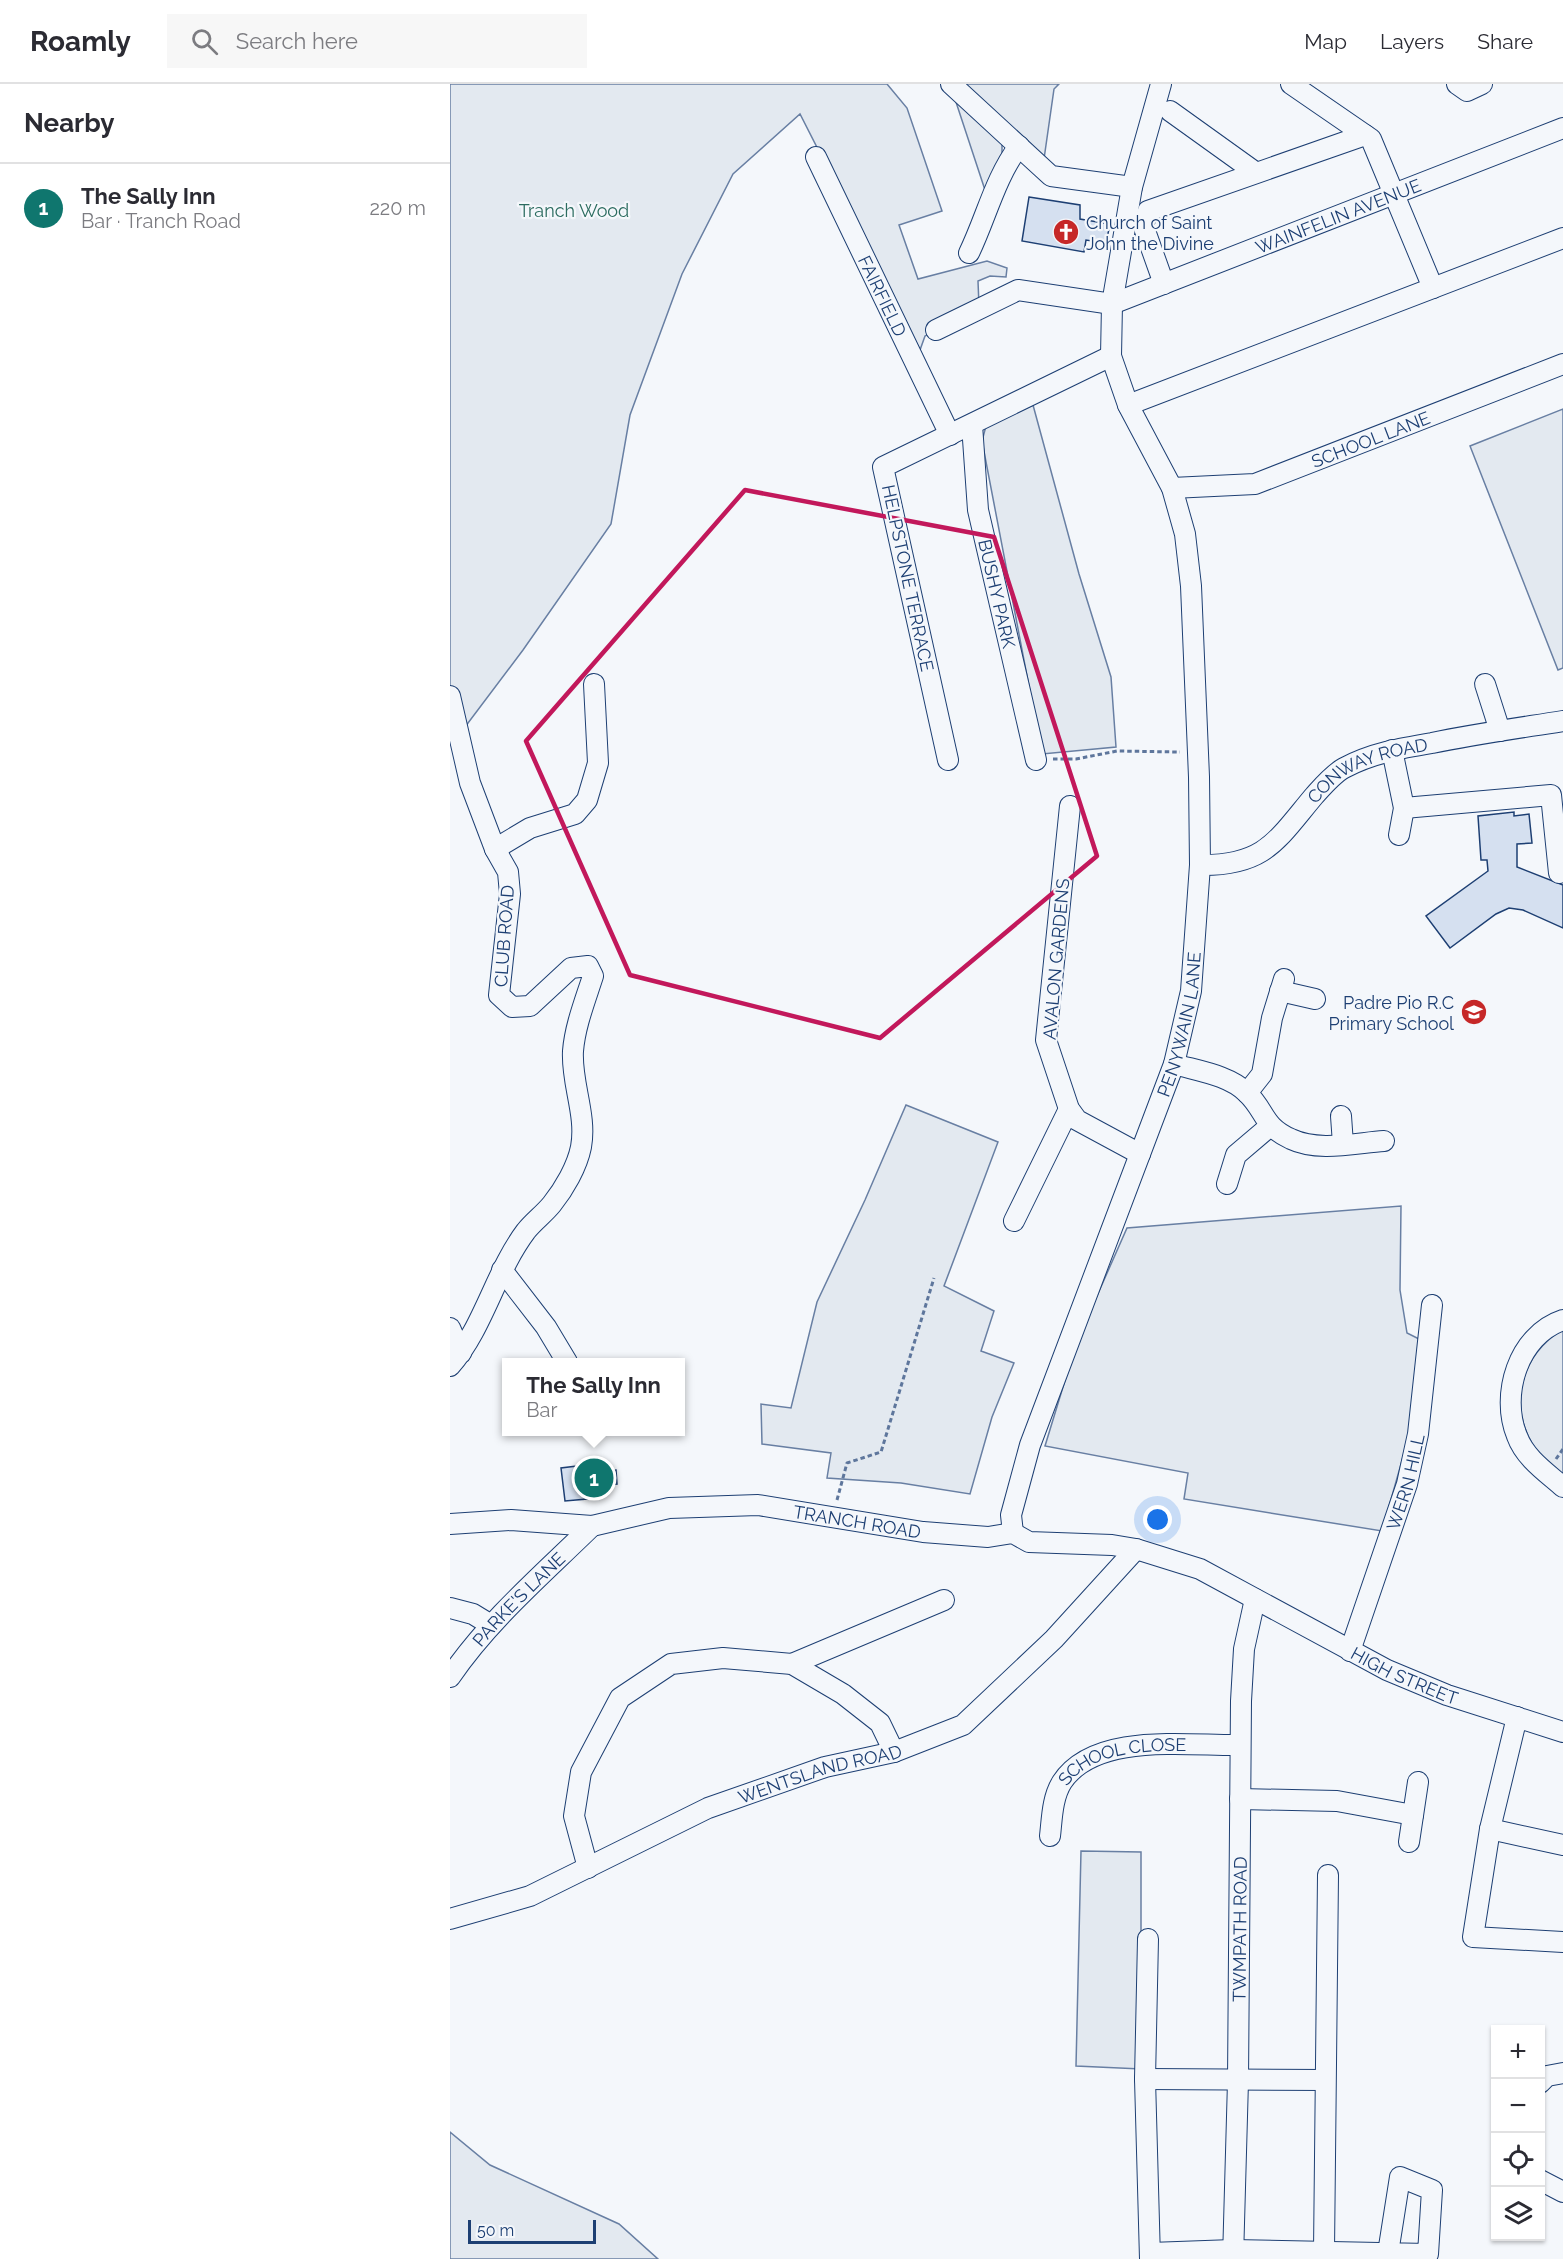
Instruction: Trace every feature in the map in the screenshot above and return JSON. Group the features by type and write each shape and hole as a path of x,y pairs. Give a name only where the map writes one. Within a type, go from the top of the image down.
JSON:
{"street":[{"path":"951,84 1051,176 1132,187"},
{"path":"1111,356 1112,304 1132,187 1161,84"},
{"path":"1291,84 1371,139 1433,288"},
{"path":"1457,84 1467,91 1482,84"},
{"path":"1170,111 1255,171"},
{"name":"WAINFELIN AVENUE","path":"1112,304 1563,129"},
{"path":"1164,284 1143,225 1148,211 1255,171 1365,135"},
{"path":"969,253 986,218 1003,168 1019,146"},
{"name":"FAIRFIELD","path":"816,157 950,435"},
{"path":"1128,405 1563,238"},
{"path":"936,330 1018,290 1112,304"},
{"name":"HELPSTONE TERRACE","path":"948,760 883,466 1111,356"},
{"name":"PENYWAIN LANE","path":"1013,1533 1011,1515 1030,1445 1174,1064 1191,991 1200,865 1191,586 1185,534 1172,488 1128,405 1111,356"},
{"name":"SCHOOL LANE","path":"1172,488 1255,484 1563,364"},
{"name":"BUSHY PARK","path":"972,425 978,510 1036,760"},
{"path":"495,849 530,828 575,814 587,800 598,763 594,684"},
{"path":"1485,684 1500,731"},
{"name":"CLUB ROAD","path":"450,696 470,783 495,849 508,872 510,894 499,995 512,1007 530,1006 571,968 588,966 593,976 578,1021 573,1053 581,1119 581,1147 572,1171 552,1204 526,1231 502,1270 456,1359"},
{"name":"CONWAY ROAD","path":"1200,865 1223,865 1248,859 1273,846 1322,787 1342,769 1371,756 1392,750 1563,721"},
{"path":"1392,750 1404,808 1399,835"},
{"path":"1404,808 1551,795 1559,842 1559,873"},
{"name":"AVALON GARDENS","path":"1069,1109 1046,1040 1070,806"},
{"path":"1247,1093 1262,1074 1272,1018 1282,985 1315,999"},
{"path":"1174,1064 1226,1079 1247,1093 1269,1127 1293,1140 1319,1145 1383,1141"},
{"path":"1014,1221 1069,1109 1077,1120 1140,1154"},
{"path":"1341,1116 1342,1144"},
{"path":"1227,1184 1236,1155 1269,1127"},
{"path":"502,1270 546,1327 565,1358"},
{"name":"WERN HILL","path":"1350,1651 1407,1484 1418,1434 1432,1305"},
{"path":"1563,1320 1536,1336 1522,1356 1513,1380 1510,1409 1517,1437 1530,1458 1563,1487"},
{"path":"450,1328 456,1359"},
{"name":"TRANCH ROAD","path":"450,1524 511,1520 592,1526 669,1508 758,1505 923,1532 988,1537 1013,1533 1029,1542 1113,1545 1136,1549 1200,1569 1255,1599"},
{"name":"PARKE'S LANE","path":"450,1677 466,1653 491,1625 592,1526"},
{"name":"WENTSLAND ROAD","path":"450,1919 531,1896 708,1808 825,1767 894,1752 963,1725 1054,1639 1136,1549"},
{"name":"HIGH STREET","path":"1255,1599 1387,1670 1447,1695 1563,1732"},
{"name":"TWMPATH ROAD","path":"1233,2255 1238,2081 1240,1745 1244,1649 1255,1599"},
{"path":"792,1664 944,1600"},
{"path":"450,1608 473,1614 491,1625"},
{"path":"588,1868 574,1816 581,1772 620,1698 671,1664 723,1658 792,1664 843,1694 880,1723 894,1752"},
{"path":"1517,1717 1490,1829 1473,1937 1563,1942"},
{"name":"SCHOOL CLOSE","path":"1050,1836 1053,1807 1061,1784 1076,1766 1097,1753 1119,1746 1240,1745"},
{"path":"1409,1842 1418,1782"},
{"path":"1240,1799 1337,1801 1413,1815"},
{"path":"1490,1829 1563,1845"},
{"path":"1324,2252 1329,1875"},
{"path":"1148,1939 1145,2079 1150,2256 1324,2252 1388,2253"},
{"path":"1544,2079 1547,2076 1563,2073"},
{"path":"1145,2079 1325,2080"},
{"path":"1545,2183 1563,2192"}],"path":[{"path":"1036,760 1076,759 1117,751 1198,752"},
{"path":"832,1517 847,1463 881,1452 934,1278"}],"highlighted area":[{"path":"745,490 994,537 1097,856 880,1038 630,975 526,741"}],"green space":[{"name":"Tranch Wood","path":"450,84 887,84 907,108 942,211 899,225 918,279 987,261 1007,268 1006,277 990,276 978,281 979,306 925,336 920,350 800,114 733,174 682,274 630,415 611,524 523,650 459,735 450,696"},
{"path":"965,84 1059,84 1054,89 1044,159"},
{"path":"952,90 1002,141 1002,154 985,190"},
{"path":"1033,405 1079,574 1111,677 1116,747 1042,754 982,441 986,426"},
{"path":"1563,409 1563,668 1558,670 1470,446"},
{"path":"906,1105 998,1142 944,1286 994,1311 981,1351 1014,1363 992,1417 970,1494 901,1483 827,1478 831,1453 762,1444 761,1404 791,1408 817,1302"},
{"path":"1401,1206 1400,1290 1407,1333 1421,1340 1411,1429 1382,1531 1184,1499 1188,1473 1045,1446 1077,1341 1127,1228"},
{"path":"1563,1329 1563,1476 1536,1450 1527,1433 1520,1399 1522,1383 1537,1353 1548,1340"},
{"path":"1081,1851 1141,1852 1141,2069 1076,2066"},
{"path":"450,2132 490,2165 619,2224 658,2259 450,2259"}],"building":[{"name":"Church of Saint John the Divine","path":"1029,197 1080,205 1080,219 1110,224 1106,243 1086,240 1084,252 1022,241"},
{"path":"1514,812 1514,816 1529,814 1532,843 1517,844 1517,867 1563,885 1563,928 1523,910 1509,908 1496,914 1450,948 1426,916 1488,871 1487,860 1481,860 1478,816"},
{"path":"593,1464 594,1472 616,1470 617,1484 586,1487 587,1499 565,1501 561,1468"}],"place":[{"name":"Church of Saint John the Divine","path":"1066,232"},
{"name":"Padre Pio R.C Primary School","path":"1474,1012"},
{"name":"The Sally Inn","path":"594,1478"}]}
